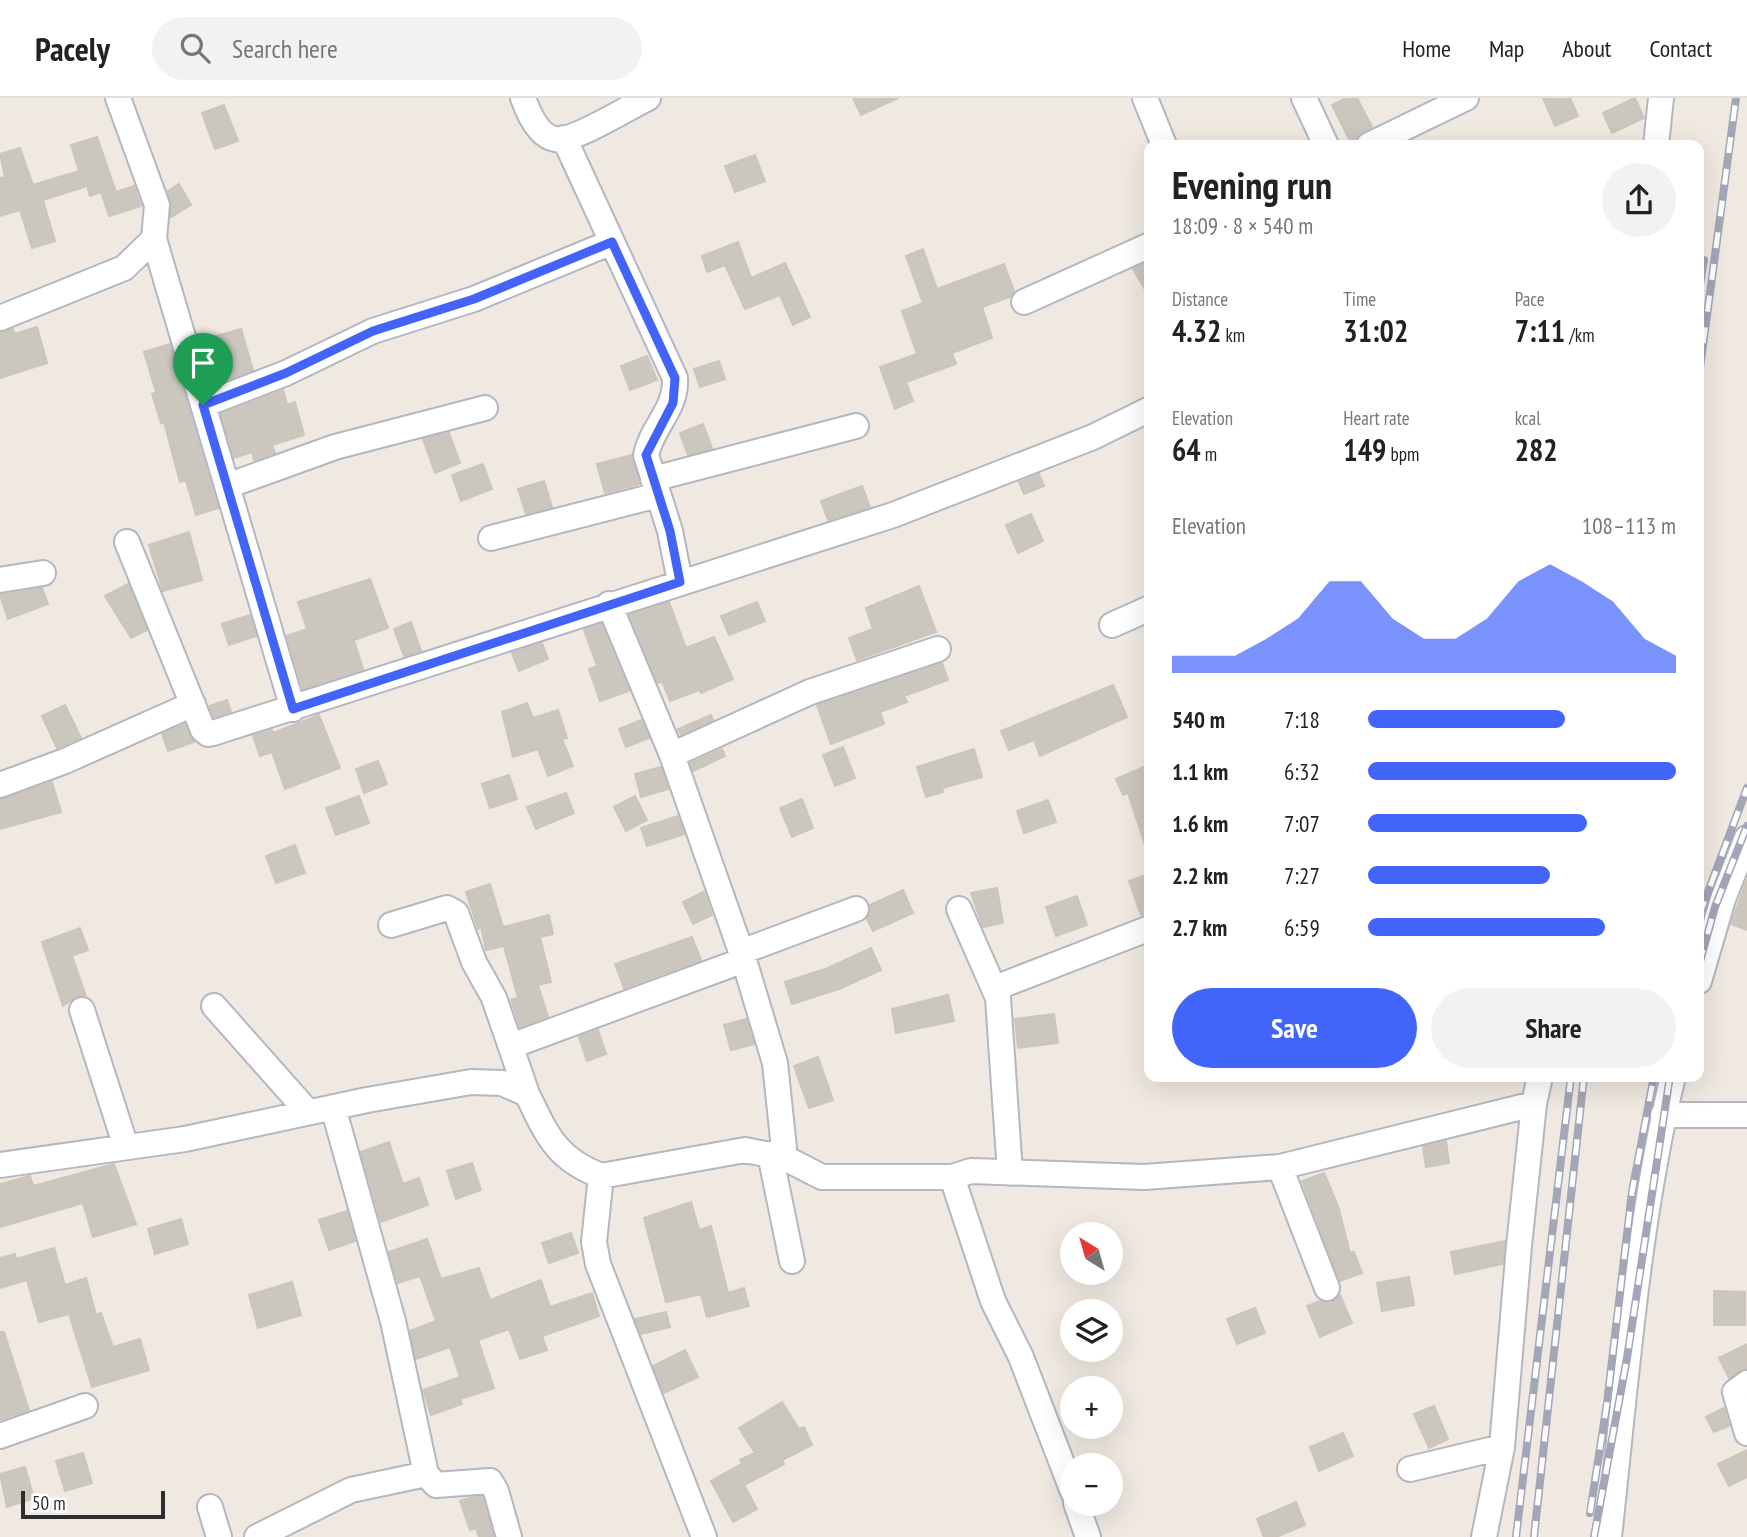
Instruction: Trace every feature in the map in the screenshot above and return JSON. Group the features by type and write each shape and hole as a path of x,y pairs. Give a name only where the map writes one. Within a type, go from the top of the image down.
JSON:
{"street":[{"path":"118,98 157,205 154,239 293,709"},
{"path":"523,98 541,131 554,139 574,137 610,106 648,98"},
{"path":"1144,98 1162,140"},
{"path":"1304,98 1324,140"},
{"path":"1379,140 1466,98"},
{"path":"1657,140 1661,98"},
{"path":"564,138 675,378 673,403 648,446 647,463 670,531 680,582"},
{"path":"0,318 124,268 154,239"},
{"path":"203,405 286,373 373,331 474,299 612,242"},
{"path":"1024,302 1144,248"},
{"path":"227,486 335,447 485,408"},
{"path":"127,542 193,704 208,734 893,515 1093,437 1144,412"},
{"path":"491,538 856,426"},
{"path":"0,580 43,573"},
{"path":"609,604 672,755 742,956 775,1063 778,1156 792,1261"},
{"path":"1112,625 1144,611"},
{"path":"672,755 810,692 938,649"},
{"path":"0,785 65,761 193,704"},
{"path":"1704,964 1723,899 1747,838"},
{"path":"391,925 447,908 456,913 474,962 488,984 527,1094 547,1136 562,1156 601,1176 744,1150 778,1156 822,1177 952,1177 971,1171 1144,1178 1280,1167 1534,1104"},
{"path":"511,1046 856,909"},
{"path":"959,909 995,988 1000,1010 1010,1173"},
{"path":"995,988 1144,930"},
{"path":"214,1006 308,1112"},
{"path":"82,1010 126,1147"},
{"path":"0,1165 185,1139 333,1107 471,1082 502,1083 527,1094"},
{"path":"1484,1537 1502,1447 1534,1104 1539,1082"},
{"path":"1609,1537 1638,1280 1663,1115 1671,1082"},
{"path":"333,1107 393,1321 426,1474 433,1483 442,1485 490,1481 496,1491 509,1537"},
{"path":"1663,1115 1747,1115"},
{"path":"1280,1167 1327,1288"},
{"path":"601,1176 594,1241 597,1264 704,1537"},
{"path":"952,1177 993,1301 1021,1357 1060,1458"},
{"path":"1747,1382 1735,1392 1747,1433"},
{"path":"0,1436 85,1406"},
{"path":"1410,1469 1502,1447"},
{"path":"257,1537 351,1490 426,1474"},
{"path":"210,1507 219,1537"},
{"path":"1080,1516 1087,1537"}],"building":[{"path":"853,98 898,98 861,115"},
{"path":"1346,98 1357,98 1372,127 1355,140 1350,140 1332,105"},
{"path":"1543,98 1570,98 1578,116 1555,126"},
{"path":"1635,98 1644,118 1612,133 1603,113"},
{"path":"224,105 238,141 215,149 202,113"},
{"path":"97,137 116,192 134,186 141,206 109,216 101,192 90,196 87,186 43,200 55,241 32,248 20,210 0,216 0,178 5,177 0,154 20,148 33,185 79,171 71,145"},
{"path":"755,155 765,181 735,192 725,166"},
{"path":"179,184 191,205 171,217 168,191"},
{"path":"738,242 751,278 785,263 810,317 793,325 780,295 745,309 725,265 707,272 702,256"},
{"path":"923,249 937,289 1004,264 1014,291 1010,297 982,307 992,338 952,353 956,364 906,382 913,401 895,409 880,367 917,354 902,311 923,303 906,256"},
{"path":"1144,264 1144,288 1133,269"},
{"path":"37,327 47,363 0,378 0,333 13,329 14,334"},
{"path":"241,329 253,370 223,381 210,338"},
{"path":"170,344 218,508 196,515 186,480 180,482 164,422 161,423 152,394 156,392 144,352"},
{"path":"647,356 657,380 630,390 621,366"},
{"path":"719,361 725,379 700,387 694,369"},
{"path":"283,390 287,405 295,402 304,435 272,445 275,453 254,460 252,452 234,458 221,414"},
{"path":"703,424 712,448 688,455 680,433"},
{"path":"449,433 460,463 435,473 423,439"},
{"path":"632,455 639,484 605,493 597,464"},
{"path":"483,464 492,489 461,501 452,475"},
{"path":"1039,474 1044,486 1024,494 1019,482"},
{"path":"544,481 552,507 526,514 518,489"},
{"path":"862,486 870,507 828,520 821,501"},
{"path":"1031,514 1043,541 1018,553 1006,525"},
{"path":"189,532 202,580 163,591 149,545"},
{"path":"370,579 388,628 354,640 363,669 303,689 287,636 307,629 298,602"},
{"path":"128,584 147,630 131,638 105,596"},
{"path":"919,586 936,632 857,660 849,638 873,629 866,608"},
{"path":"42,588 48,604 8,619 0,595"},
{"path":"669,602 686,648 714,637 733,679 701,693 699,690 670,701 662,681 658,683 630,615"},
{"path":"757,602 765,621 729,635 721,616"},
{"path":"250,615 256,636 229,645 222,624"},
{"path":"411,622 421,651 404,656 394,629"},
{"path":"601,624 629,691 600,701 589,669 597,666 584,630"},
{"path":"542,643 548,659 519,671 512,653"},
{"path":"942,663 948,680 904,696 907,702 880,712 884,724 831,744 817,705"},
{"path":"1113,685 1127,717 1040,756 1034,740 1009,750 1001,731"},
{"path":"227,700 231,712 214,717 209,706"},
{"path":"527,703 533,718 558,710 567,738 562,739 573,766 548,776 538,749 513,757 502,712"},
{"path":"65,705 81,738 57,748 42,716"},
{"path":"319,715 340,768 285,789 272,752 260,756 253,736 272,730 273,733"},
{"path":"711,715 713,720 681,735 678,729"},
{"path":"641,720 649,738 626,747 619,729"},
{"path":"185,724 194,742 168,751 162,734"},
{"path":"843,747 855,778 835,786 823,755"},
{"path":"722,749 725,756 693,771 691,763"},
{"path":"974,749 982,777 942,788 943,792 926,797 917,767"},
{"path":"378,761 387,784 364,793 356,769"},
{"path":"661,767 668,789 641,797 635,774"},
{"path":"1144,767 1144,842 1128,793 1123,795 1116,779"},
{"path":"509,775 517,799 490,808 482,784"},
{"path":"52,782 61,812 0,829 0,800"},
{"path":"566,793 574,813 536,829 527,807"},
{"path":"359,796 369,823 336,835 326,808"},
{"path":"635,796 647,820 626,831 614,807"},
{"path":"802,799 813,828 792,837 780,808"},
{"path":"1048,800 1056,822 1024,833 1017,811"},
{"path":"678,816 684,834 647,846 641,828"},
{"path":"295,845 305,873 276,883 266,856"},
{"path":"1144,876 1144,914 1141,915 1129,881"},
{"path":"1747,879 1747,930 1731,924"},
{"path":"490,884 503,927 549,915 553,934 540,937 551,982 538,985 548,1017 520,1027 511,1000 518,998 504,946 486,950 481,927 478,929 466,892"},
{"path":"997,888 1003,923 983,927 971,893"},
{"path":"903,890 913,913 873,931 867,919 870,905"},
{"path":"704,892 712,915 693,924 683,902"},
{"path":"1077,896 1087,925 1056,936 1046,907"},
{"path":"80,928 88,950 72,956 86,996 77,996 63,1006 42,942"},
{"path":"692,937 701,960 624,988 615,964"},
{"path":"871,948 881,970 839,989 792,1004 785,982 828,968"},
{"path":"948,995 954,1021 896,1033 892,1009"},
{"path":"1054,1014 1058,1043 1018,1048 1015,1019"},
{"path":"746,1019 754,1044 731,1050 724,1025"},
{"path":"598,1030 606,1054 587,1061 579,1037"},
{"path":"818,1057 833,1100 809,1108 794,1066"},
{"path":"1446,1141 1449,1163 1426,1167 1423,1147"},
{"path":"389,1142 403,1184 419,1178 428,1205 381,1222 361,1152"},
{"path":"472,1163 481,1190 456,1199 447,1171"},
{"path":"114,1164 136,1224 93,1237 83,1203 0,1227 0,1184 30,1176 33,1186"},
{"path":"1324,1173 1338,1206 1350,1253 1354,1252 1362,1273 1340,1281 1302,1181"},
{"path":"691,1202 699,1230 711,1226 728,1293 744,1288 749,1306 707,1317 701,1294 666,1302 644,1218"},
{"path":"347,1211 355,1241 329,1250 319,1220"},
{"path":"181,1219 188,1244 155,1254 148,1229"},
{"path":"571,1233 578,1253 549,1263 542,1243"},
{"path":"427,1239 441,1279 479,1268 490,1300 541,1280 550,1307 592,1293 599,1316 542,1336 547,1350 520,1359 509,1329 478,1340 494,1388 460,1399 462,1404 431,1415 423,1390 460,1377 450,1347 416,1359 410,1331 436,1321 420,1276 398,1283 389,1252"},
{"path":"1505,1241 1503,1264 1455,1274 1451,1252"},
{"path":"54,1248 65,1285 86,1278 96,1315 101,1313 113,1347 140,1339 149,1370 92,1387 69,1314 39,1322 27,1280 0,1288 0,1258 15,1254 16,1259"},
{"path":"1409,1277 1414,1305 1382,1311 1377,1283"},
{"path":"292,1282 301,1315 258,1328 249,1295"},
{"path":"1714,1291 1745,1292 1745,1325 1714,1325"},
{"path":"1340,1295 1352,1323 1320,1337 1307,1306 1320,1301 1332,1302"},
{"path":"1255,1308 1265,1333 1237,1344 1227,1319"},
{"path":"666,1312 670,1327 641,1334 635,1319"},
{"path":"0,1332 4,1332 29,1410 0,1420"},
{"path":"1747,1344 1747,1368 1729,1378 1719,1358"},
{"path":"685,1350 698,1377 664,1393 653,1366"},
{"path":"782,1402 799,1429 804,1427 812,1445 782,1460 784,1464 744,1485 757,1509 733,1522 711,1481 742,1464 740,1460 755,1453 739,1428"},
{"path":"1434,1406 1448,1439 1429,1448 1414,1414"},
{"path":"1724,1408 1729,1426 1714,1432 1706,1417"},
{"path":"1343,1433 1353,1456 1319,1471 1310,1447"},
{"path":"1747,1450 1747,1477 1729,1486 1718,1464"},
{"path":"83,1453 92,1483 65,1491 56,1461"},
{"path":"25,1467 34,1498 7,1507 0,1474"},
{"path":"482,1497 494,1537 479,1537 476,1528 470,1530 460,1501"},
{"path":"1296,1502 1305,1525 1276,1537 1264,1537 1257,1519"}],"railway":[{"path":"1704,338 1736,98"},
{"path":"1704,903 1747,788"},
{"path":"1704,947 1715,907 1747,826"},
{"path":"1516,1537 1570,1082"},
{"path":"1534,1537 1583,1082"},
{"path":"1590,1513 1607,1403 1632,1192 1653,1082"},
{"path":"1594,1537 1627,1358 1669,1082"}],"route":[{"path":"612,242 675,378 673,403 648,446 646,455 670,531 680,582 293,709 203,405 286,373 373,331 474,299 612,242"}]}
